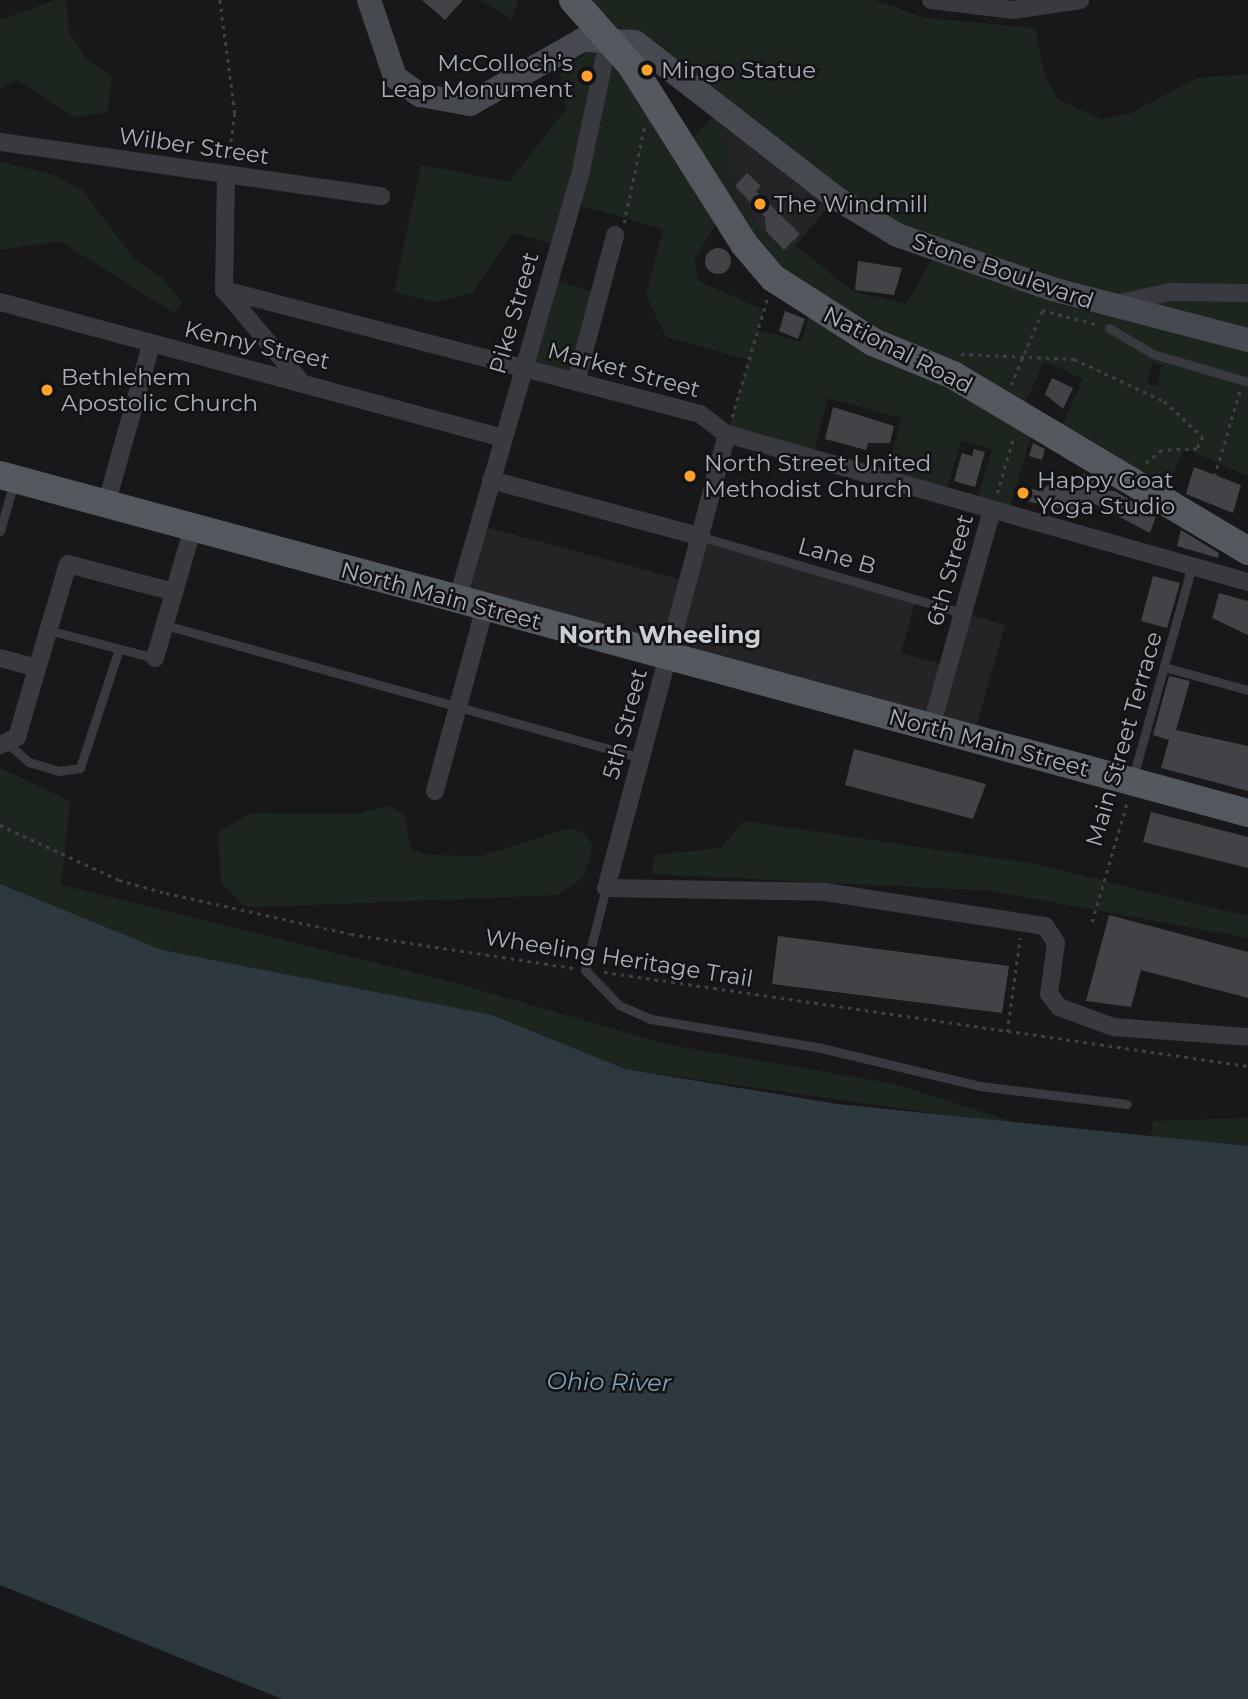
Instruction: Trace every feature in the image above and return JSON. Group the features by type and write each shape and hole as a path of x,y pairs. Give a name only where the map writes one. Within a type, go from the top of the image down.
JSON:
{"main road":[{"name":"National Road","path":"573,0 609,37 773,278 873,342 946,373 1248,551"},
{"name":"North Main Street","path":"7,477 192,531 669,656 1248,813"}],"street":[{"path":"369,0 395,78 445,102 470,104 582,40 609,37"},
{"path":"931,0 1014,10 1080,0"},
{"name":"Stone Boulevard","path":"609,37 647,48 821,187 897,235 1109,317 1248,340"},
{"name":"Pike Street","path":"457,601 584,157 609,37"},
{"name":"Wilber Street","path":"0,142 381,196"},
{"path":"226,176 224,290 298,378"},
{"path":"576,382 618,235"},
{"name":"Market Street","path":"224,290 700,414 727,433 1248,582"},
{"path":"1109,317 1170,292 1248,293"},
{"name":"Kenny Street","path":"0,302 151,345 298,378 503,438"},
{"path":"106,505 151,345"},
{"name":"5th Street","path":"606,888 727,433"},
{"path":"491,480 699,536"},
{"name":"6th Street","path":"931,727 992,510"},
{"path":"155,658 192,531"},
{"path":"4,745 17,737 68,564 174,592"},
{"path":"435,791 485,607"},
{"path":"0,658 37,668"},
{"path":"606,888 825,892 1045,926 1056,943 1049,994 1059,1007 1112,1027 1248,1037"}],"lane":[{"path":"1109,317 1153,354 1245,382"},
{"path":"0,531 7,477"},
{"name":"Lane B","path":"699,536 963,613"},
{"name":"Main Street Terrace","path":"1132,782 1192,566"},
{"path":"165,625 641,758"},
{"path":"48,630 155,658"},
{"path":"4,745 29,762 59,771 80,768 120,649"},
{"path":"1164,667 1248,690"},
{"path":"606,888 586,970 619,1006 651,1020 817,1047 980,1086 1127,1104"}],"path":[{"path":"220,0 235,113 226,176"},
{"path":"618,235 645,125"},
{"path":"727,433 769,290"},
{"path":"1008,391 1043,308 1109,317"},
{"path":"946,373 964,353 1022,358 1059,355 1093,367 1164,401 1203,437 1197,449 1151,456 1134,484"},
{"path":"1200,524 1245,382"},
{"name":"6th Street","path":"992,510 1016,427"},
{"name":"Main Street Terrace","path":"1092,922 1132,782"},
{"name":"Wheeling Heritage Trail","path":"0,825 119,880 351,934 1248,1066"},
{"path":"1007,1032 1022,922"}],"shaded area":[{"path":"56,0 66,0 69,32 86,58 112,77 107,112 74,117 17,80 0,89 0,20"},
{"path":"479,0 518,0 512,19"},
{"path":"573,0 874,0 926,18 1035,28 1045,77 1058,99 1100,119 1129,114 1197,78 1248,74 1248,476 1184,448 1162,501 1057,438 1083,379 1044,361 1020,415 1034,425 1008,514 976,505 992,449 961,440 945,496 886,479 901,418 828,398 812,458 727,434 749,360 666,337 646,295 663,229 572,203 559,246 513,233 472,293 434,302 394,292 421,165 509,182 566,109 560,68 595,49 607,66","holes":["635,42 721,108 685,147","741,124 937,251 906,304 852,291 795,245 788,253 764,234 735,190 726,141","724,211 812,305 801,342 758,330 764,310 698,281 694,260","1152,363 1162,365 1157,386 1147,384"]},
{"path":"741,124 836,198 788,254 764,234 735,190 726,141"},
{"path":"0,162 54,175 82,190 135,260 162,278 183,303 174,313 60,241 0,250"},
{"path":"550,279 599,293 576,382 523,368"},
{"path":"478,525 687,581 699,536 916,599 901,653 948,666 963,613 1005,625 973,738 457,601"},
{"path":"0,768 70,801 61,885 441,979 670,1045 895,1084 1030,1127 625,1069 492,1015 162,950 0,884"},
{"path":"390,806 404,815 411,849 428,855 481,856 569,828 585,833 593,846 584,877 558,895 260,907 243,906 221,883 218,832 252,813 356,814"},
{"path":"744,821 1035,864 1248,916 1248,938 992,891 652,874 654,855 721,848"},
{"path":"1248,1118 1248,1146 1151,1139 1153,1121"}],"water":[{"name":"Ohio River","path":"0,884 162,950 492,1015 625,1069 837,1104 1248,1146 1248,1699 282,1699 0,1585"}],"building":[{"path":"422,0 463,0 445,20"},
{"name":"The Windmill","path":"747,173 761,186 756,191 800,234 784,250 766,231 765,217 735,186"},
{"path":"718,248 727,252 731,261 727,270 718,274 709,270 705,261 709,252"},
{"path":"858,261 902,268 894,295 855,290"},
{"path":"785,311 805,319 798,339 779,331"},
{"path":"1052,378 1073,388 1063,409 1045,394"},
{"path":"833,407 894,426 890,443 868,443 866,450 825,439"},
{"path":"1033,443 1045,449 1042,460 1029,456"},
{"path":"974,449 985,452 975,487 954,481 962,453 972,456"},
{"path":"1194,467 1241,485 1233,513 1186,494"},
{"path":"1084,473 1095,479 1089,490 1115,491 1156,516 1150,533 1091,502 1088,514 1016,499 1020,485 1040,491 1051,483 1076,487"},
{"path":"1181,530 1219,553 1218,558 1177,546"},
{"path":"1153,576 1180,583 1167,628 1141,621"},
{"path":"1219,593 1248,601 1248,635 1212,618"},
{"path":"1169,676 1190,681 1176,730 1248,746 1248,791 1161,768 1169,740 1153,735"},
{"path":"854,749 986,784 973,819 845,785"},
{"path":"1151,812 1248,837 1248,868 1143,842"},
{"path":"1109,915 1248,952 1248,998 1141,970 1131,1007 1086,1001"},
{"path":"778,936 1009,966 1002,1013 772,984"}],"place":[{"name":"Mingo Statue","path":"647,70"},
{"name":"McColloch’s Leap Monument","path":"587,76"},
{"name":"The Windmill","path":"760,204"},
{"name":"Bethlehem Apostolic Church","path":"47,390"},
{"name":"North Street United Methodist Church","path":"690,476"},
{"name":"Happy Goat Yoga Studio","path":"1023,493"}],"district":[{"name":"North Wheeling","path":"660,635"}]}
